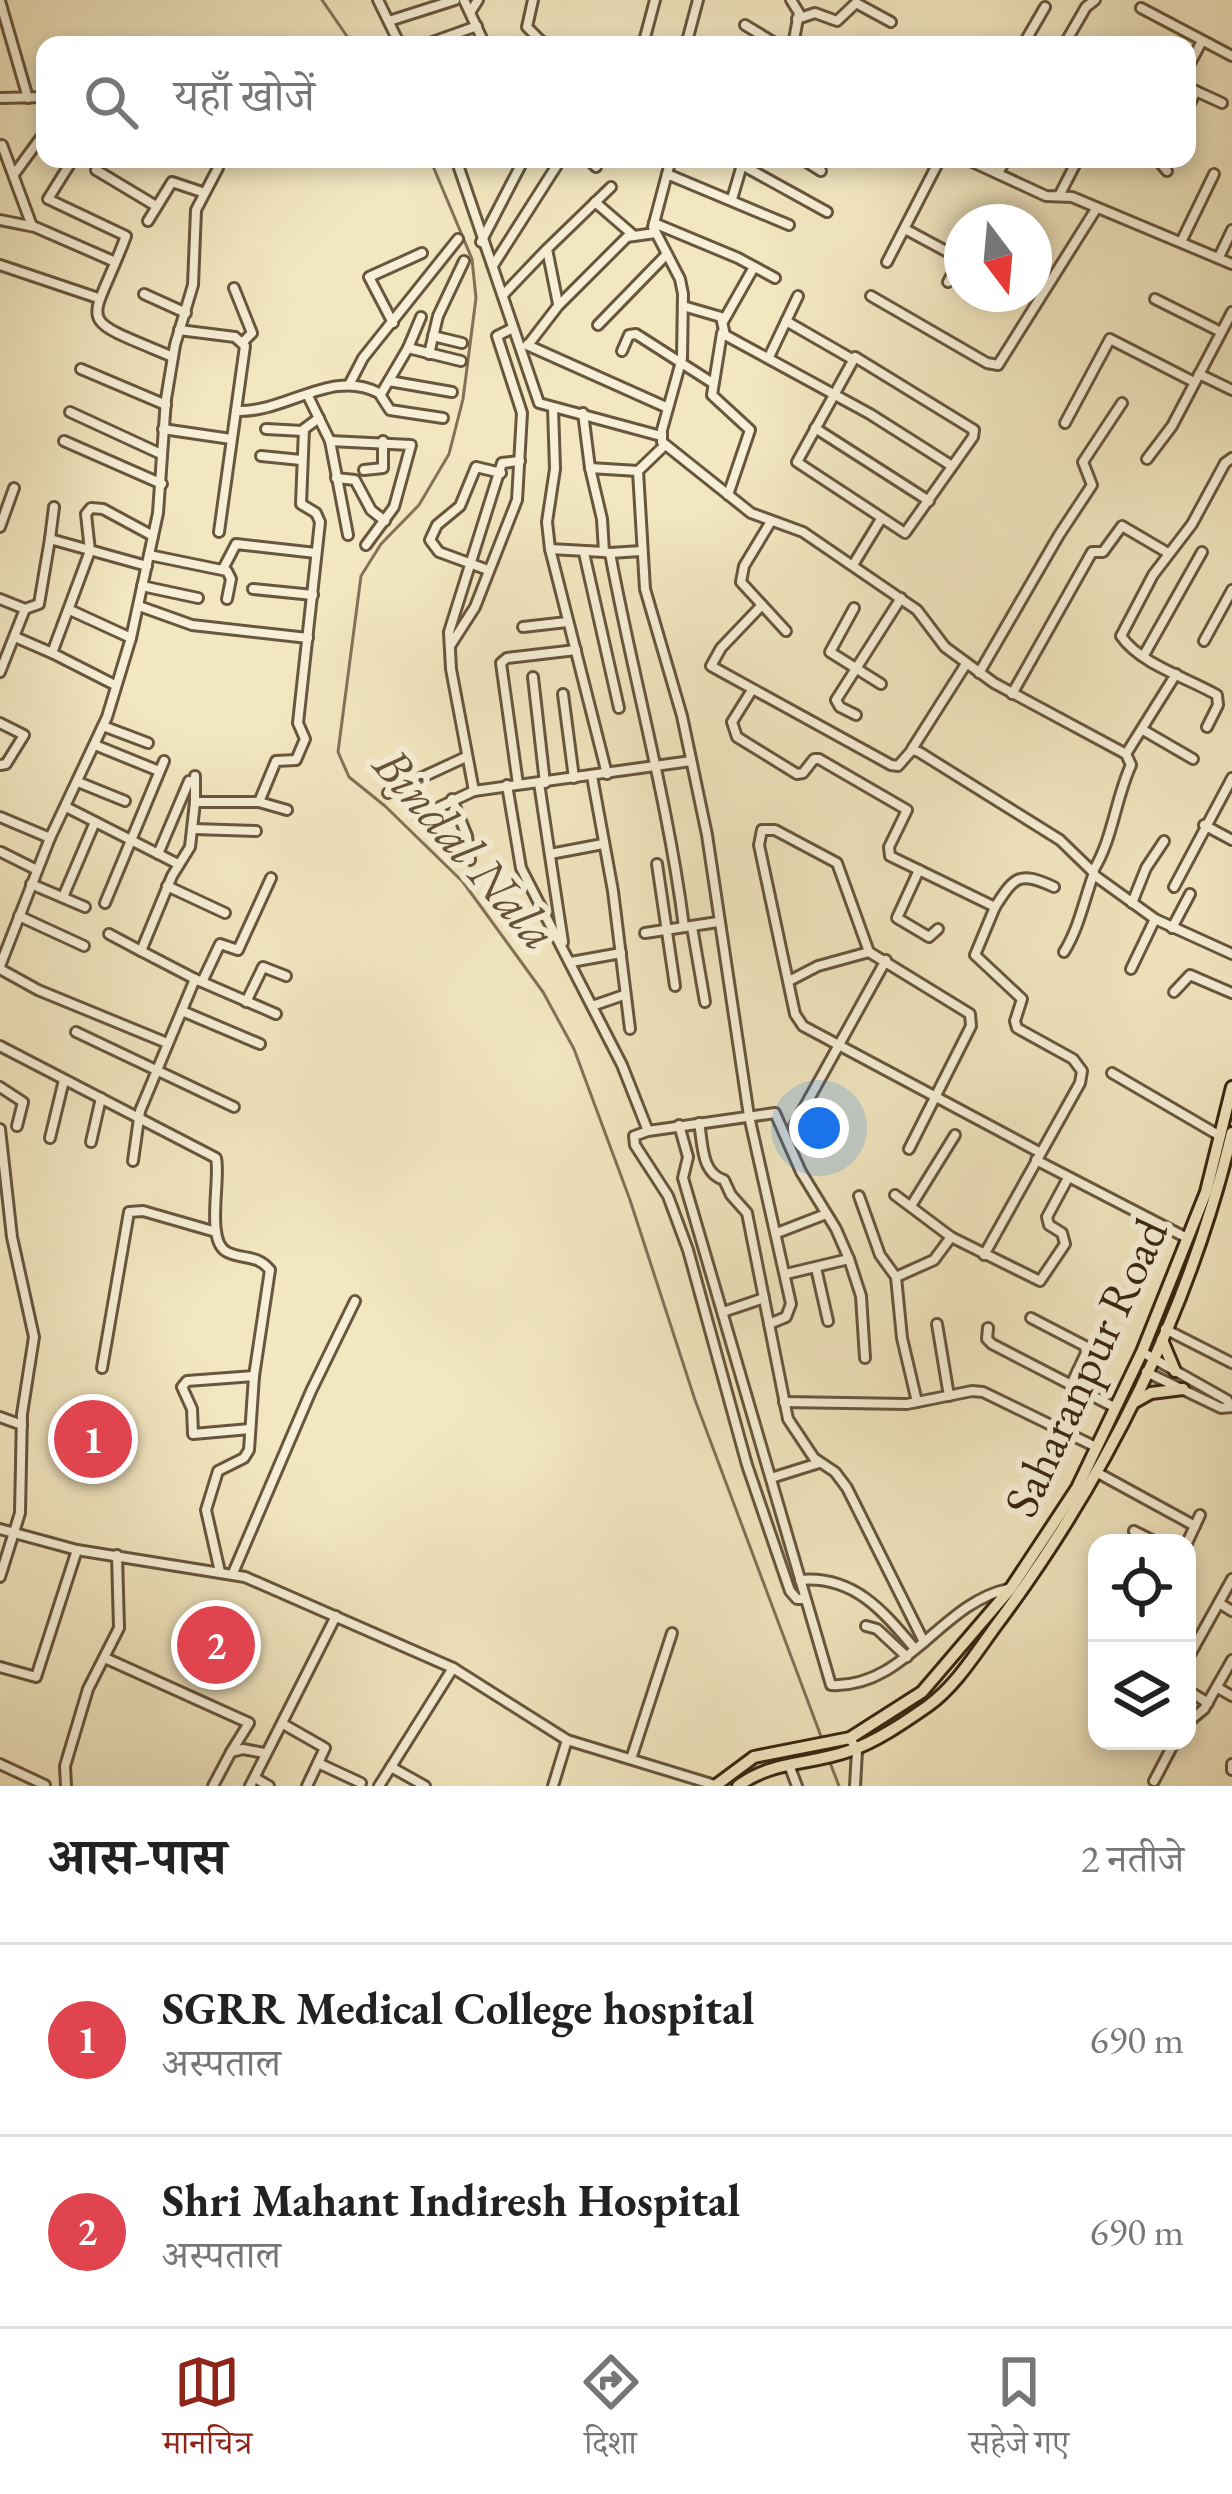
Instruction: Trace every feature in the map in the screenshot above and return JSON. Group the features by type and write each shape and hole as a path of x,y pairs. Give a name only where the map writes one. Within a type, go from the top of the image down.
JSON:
{"main road":[{"name":"Saharanpur Road","path":"1147,1355 1163,1333 1211,1194 1232,1087"},
{"name":"Saharanpur Road","path":"849,1745 932,1703 957,1678 1018,1588 1098,1448 1114,1406 1147,1355 1187,1238 1211,1194"},
{"path":"1163,1333 1175,1372"},
{"name":"Saharanpur Road","path":"1018,1588 1067,1527 1098,1473 1132,1403 1140,1369"},
{"path":"1132,1403 1151,1394 1183,1389"},
{"path":"716,1786 754,1757 787,1757 849,1745"},
{"path":"738,1786 787,1757"}],"street":[{"path":"378,0 396,36"},
{"path":"389,21 460,0 471,11 481,36"},
{"path":"471,11 478,0"},
{"path":"533,0 527,28 535,36"},
{"path":"645,36 655,0"},
{"path":"688,36 698,0"},
{"path":"791,0 798,9 794,36"},
{"path":"1069,36 1095,0"},
{"path":"0,1 28,98"},
{"path":"797,19 815,13 837,21 856,3 891,22"},
{"path":"1028,36 1045,7"},
{"path":"1141,8 1193,36"},
{"path":"449,36 477,26"},
{"path":"746,26 763,36"},
{"path":"1196,38 1232,56"},
{"path":"1196,52 1202,41"},
{"path":"1196,91 1222,104"},
{"path":"0,98 36,98"},
{"path":"2,145 32,226"},
{"path":"15,172 36,145"},
{"path":"67,168 48,199 127,238 98,298 96,317 106,329 173,357"},
{"path":"167,1043 47,994 0,968 50,838 104,726 139,606 162,484 163,429 173,357 197,255 196,210 218,168"},
{"path":"459,168 542,406 583,413 663,441 770,523 803,532 901,598 938,639 979,673 1126,754 1131,765 1109,837 1084,897 1077,932 1064,952"},
{"path":"481,242 519,168"},
{"path":"493,265 555,168"},
{"path":"669,168 654,228 682,285 681,362 663,441 638,471 641,551 645,589 682,716 707,835 749,1116 786,1274 790,1312 769,1324"},
{"path":"732,199 741,168"},
{"path":"753,168 827,212"},
{"path":"816,168 821,171"},
{"path":"887,262 936,168"},
{"path":"987,168 1046,196 1072,196 1232,264"},
{"path":"998,173 1001,168"},
{"path":"1059,196 1073,168"},
{"path":"96,170 156,206"},
{"path":"667,174 789,225"},
{"path":"1182,240 1214,174"},
{"path":"148,221 172,182 202,192"},
{"path":"503,296 611,187"},
{"path":"595,202 632,234"},
{"path":"871,296 987,363 998,364 1096,209"},
{"path":"0,220 32,226 113,261"},
{"path":"528,345 558,306 632,234 654,228 775,278"},
{"path":"905,229 944,249"},
{"path":"1219,257 1232,230"},
{"path":"350,383 363,358 458,239"},
{"path":"547,249 558,306"},
{"path":"393,322 369,277 422,253"},
{"path":"598,325 667,254"},
{"path":"428,354 442,306 464,261"},
{"path":"0,265 98,298"},
{"path":"728,495 750,430 715,399 711,382 724,320 754,267"},
{"path":"234,288 252,333 243,342"},
{"path":"144,294 186,313"},
{"path":"769,357 798,296"},
{"path":"1155,299 1220,331"},
{"path":"682,306 724,320"},
{"path":"1147,459 1172,427 1232,312"},
{"path":"381,394 421,317"},
{"path":"786,321 852,359 859,357 974,430 974,437 905,533 797,465 852,359"},
{"path":"179,330 243,342"},
{"path":"722,332 952,466"},
{"path":"450,647 475,607 515,506 521,408 497,336 513,334 668,408"},
{"path":"622,351 629,334 634,334 711,382"},
{"path":"433,336 462,343"},
{"path":"1065,422 1109,339 1232,390"},
{"path":"219,532 243,342"},
{"path":"408,349 461,361"},
{"path":"80,369 166,405"},
{"path":"389,381 452,392"},
{"path":"236,411 260,412 350,383 381,394"},
{"path":"381,394 386,409 443,418"},
{"path":"308,397 330,441 348,535"},
{"path":"979,673 1093,485 1083,462 1122,404"},
{"path":"553,408 550,549 607,774"},
{"path":"70,412 161,454"},
{"path":"583,413 607,552 705,1002"},
{"path":"260,802 276,761 296,760 304,739 298,723 320,522 302,504 301,460 304,431 319,418"},
{"path":"266,428 304,431"},
{"path":"815,428 929,501"},
{"path":"163,429 232,439"},
{"path":"64,441 162,484"},
{"path":"330,441 383,441 411,447 394,506 366,545"},
{"path":"364,470 383,468 383,441"},
{"path":"261,456 301,460"},
{"path":"1207,727 1218,705 1217,695 1124,643 1121,632 1232,458"},
{"path":"474,791 449,632 503,461 520,461"},
{"path":"488,570 440,552 430,536 460,506 476,467 501,473"},
{"path":"590,468 638,471"},
{"path":"336,478 355,480 367,505 385,521"},
{"path":"0,526 14,488"},
{"path":"0,599 25,608 38,604 53,507"},
{"path":"52,653 90,550 86,514 96,507 153,536"},
{"path":"853,565 881,519"},
{"path":"770,523 740,578 786,631"},
{"path":"1012,694 1092,552 1103,552 1122,526 1168,553"},
{"path":"50,539 147,566"},
{"path":"223,569 236,544 316,553"},
{"path":"550,549 641,551"},
{"path":"1144,655 1202,552"},
{"path":"584,553 619,708"},
{"path":"149,555 223,569 231,575 227,599"},
{"path":"142,586 198,598"},
{"path":"253,589 313,595"},
{"path":"1204,641 1232,590"},
{"path":"856,715 836,700 901,598"},
{"path":"761,604 712,663 715,670 891,765 898,766 911,750 966,664"},
{"path":"139,606 192,625 308,638"},
{"path":"0,672 25,608"},
{"path":"854,608 830,650 881,685"},
{"path":"70,610 130,638"},
{"path":"523,627 567,622"},
{"path":"15,637 116,685"},
{"path":"518,784 501,663 507,658 576,650"},
{"path":"1126,754 1176,674"},
{"path":"533,676 550,854 565,949"},
{"path":"752,690 732,722 737,737 797,774 817,758 904,807 906,817 889,853 995,907"},
{"path":"563,694 574,778"},
{"path":"0,723 24,735 6,764 0,765"},
{"path":"104,726 148,742"},
{"path":"1143,730 1193,759"},
{"path":"95,745 159,771"},
{"path":"911,750 1060,840 1093,873 1155,919 1232,954"},
{"path":"388,793 466,757"},
{"path":"105,903 164,761"},
{"path":"418,817 474,791 691,761"},
{"path":"592,776 630,1029"},
{"path":"141,951 167,886 190,847 195,802 192,778 158,854"},
{"path":"1174,887 1232,778"},
{"path":"78,782 125,801"},
{"path":"507,785 521,868 622,1065 648,1131"},
{"path":"452,800 470,860"},
{"path":"195,802 260,802 286,810"},
{"path":"66,807 178,864"},
{"path":"0,817 50,838"},
{"path":"63,898 95,822"},
{"path":"1204,825 1232,840"},
{"path":"194,829 256,831"},
{"path":"869,952 837,863 775,830 762,830 758,839 795,1014 803,1026 936,1095 1067,1178 1187,1238"},
{"path":"1132,903 1146,868 1164,841"},
{"path":"550,854 603,844"},
{"path":"1,852 37,870"},
{"path":"657,864 675,986"},
{"path":"920,870 897,918 929,938 938,929"},
{"path":"984,1255 1080,1083 1082,1070 1073,1059 1017,1028 1022,1000 975,955 1011,882 1032,877 1054,887"},
{"path":"238,950 271,878"},
{"path":"32,884 86,908"},
{"path":"167,886 225,913"},
{"path":"1172,928 1190,894"},
{"path":"19,916 84,946"},
{"path":"1131,969 1155,919"},
{"path":"645,933 718,922"},
{"path":"109,934 198,981 276,1014"},
{"path":"133,1161 139,1117 167,1043 198,981 220,944 251,958"},
{"path":"789,981 818,966 869,952 970,1014 971,1026 909,1149"},
{"path":"571,962 621,953"},
{"path":"794,1126 886,960"},
{"path":"246,1002 263,967 286,976"},
{"path":"1174,992 1190,975 1232,993"},
{"path":"592,1006 624,995"},
{"path":"182,1011 260,1044"},
{"path":"76,1032 234,1107"},
{"path":"0,1046 216,1158 217,1238 225,1252 263,1262 270,1270 248,1455 218,1471 207,1503 220,1572"},
{"path":"1112,1073 1226,1135"},
{"path":"50,1138 64,1080"},
{"path":"0,1088 23,1102 17,1126"},
{"path":"91,1142 101,1098"},
{"path":"805,1599 797,1599 790,1591 675,1213 660,1181 634,1145 634,1136 679,1125 775,1113 849,1259 861,1296 865,1358"},
{"path":"699,1123 707,1169 724,1180 730,1195 747,1213 791,1427 852,1495 924,1642"},
{"path":"679,1125 688,1157 683,1178 831,1685 863,1681 907,1657 974,1600 1018,1588"},
{"path":"0,1129 5,1216 34,1337 22,1425 21,1502 16,1535 0,1576"},
{"path":"911,1206 956,1135"},
{"path":"895,1195 951,1237 1034,1280 1043,1279 1065,1244 1062,1233 1049,1225 1047,1217 1067,1178"},
{"path":"859,1196 880,1255 896,1277 902,1337 917,1402"},
{"path":"102,1368 129,1212 142,1211 217,1238"},
{"path":"777,1233 826,1214"},
{"path":"896,1277 934,1260 951,1237"},
{"path":"0,1247 15,1253"},
{"path":"786,1274 849,1259"},
{"path":"815,1268 828,1322"},
{"path":"723,1312 764,1298"},
{"path":"232,1574 311,1391 356,1301"},
{"path":"1031,1318 1085,1346 1071,1385"},
{"path":"937,1324 949,1396"},
{"path":"988,1328 988,1342 1114,1406"},
{"path":"1163,1333 1232,1363"},
{"path":"1140,1369 1222,1408 1232,1407 1147,1355"},
{"path":"250,1429 193,1433 191,1409 182,1388 187,1381 254,1376"},
{"path":"784,1402 917,1402 972,1390 994,1395 1098,1448"},
{"path":"0,1417 22,1425"},
{"path":"771,1478 819,1462"},
{"path":"1098,1473 1195,1526"},
{"path":"1191,1534 1200,1515"},
{"path":"0,1529 80,1550 232,1574 453,1668 567,1740 716,1786"},
{"path":"1134,1531 1140,1534"},
{"path":"0,1667 36,1677 80,1550"},
{"path":"66,1786 65,1766 84,1700 119,1628 117,1556"},
{"path":"1196,1644 1232,1579"},
{"path":"800,1580 824,1580 856,1590 915,1649"},
{"path":"1219,1603 1232,1611"},
{"path":"269,1786 253,1782 264,1753 336,1616"},
{"path":"866,1626 877,1629 907,1657"},
{"path":"632,1759 672,1633"},
{"path":"105,1658 249,1724 213,1786"},
{"path":"1196,1714 1218,1688 1232,1660"},
{"path":"380,1786 453,1668"},
{"path":"1218,1688 1232,1696"},
{"path":"1196,1695 1208,1702"},
{"path":"283,1724 322,1744 324,1751 307,1786"},
{"path":"553,1786 567,1740"},
{"path":"849,1745 856,1786"},
{"path":"231,1752 243,1748 264,1753"},
{"path":"1154,1780 1170,1750"},
{"path":"787,1757 797,1786"},
{"path":"318,1763 361,1783"},
{"path":"0,1764 45,1785"},
{"path":"391,1767 425,1786"}],"waterway":[{"name":"Bindal Nala","path":"322,0 347,36"},
{"name":"Bindal Nala","path":"434,168 472,259 476,298 463,399 449,454 419,505 381,544 361,576 338,752 349,777 463,882 543,992 574,1049 630,1200 695,1400 822,1739"},
{"name":"Bindal Nala","path":"829,1760 839,1786"}],"place":[{"name":"SGRR Medical College hospital","path":"93,1439"},
{"name":"Shri Mahant Indiresh Hospital","path":"216,1645"}]}
